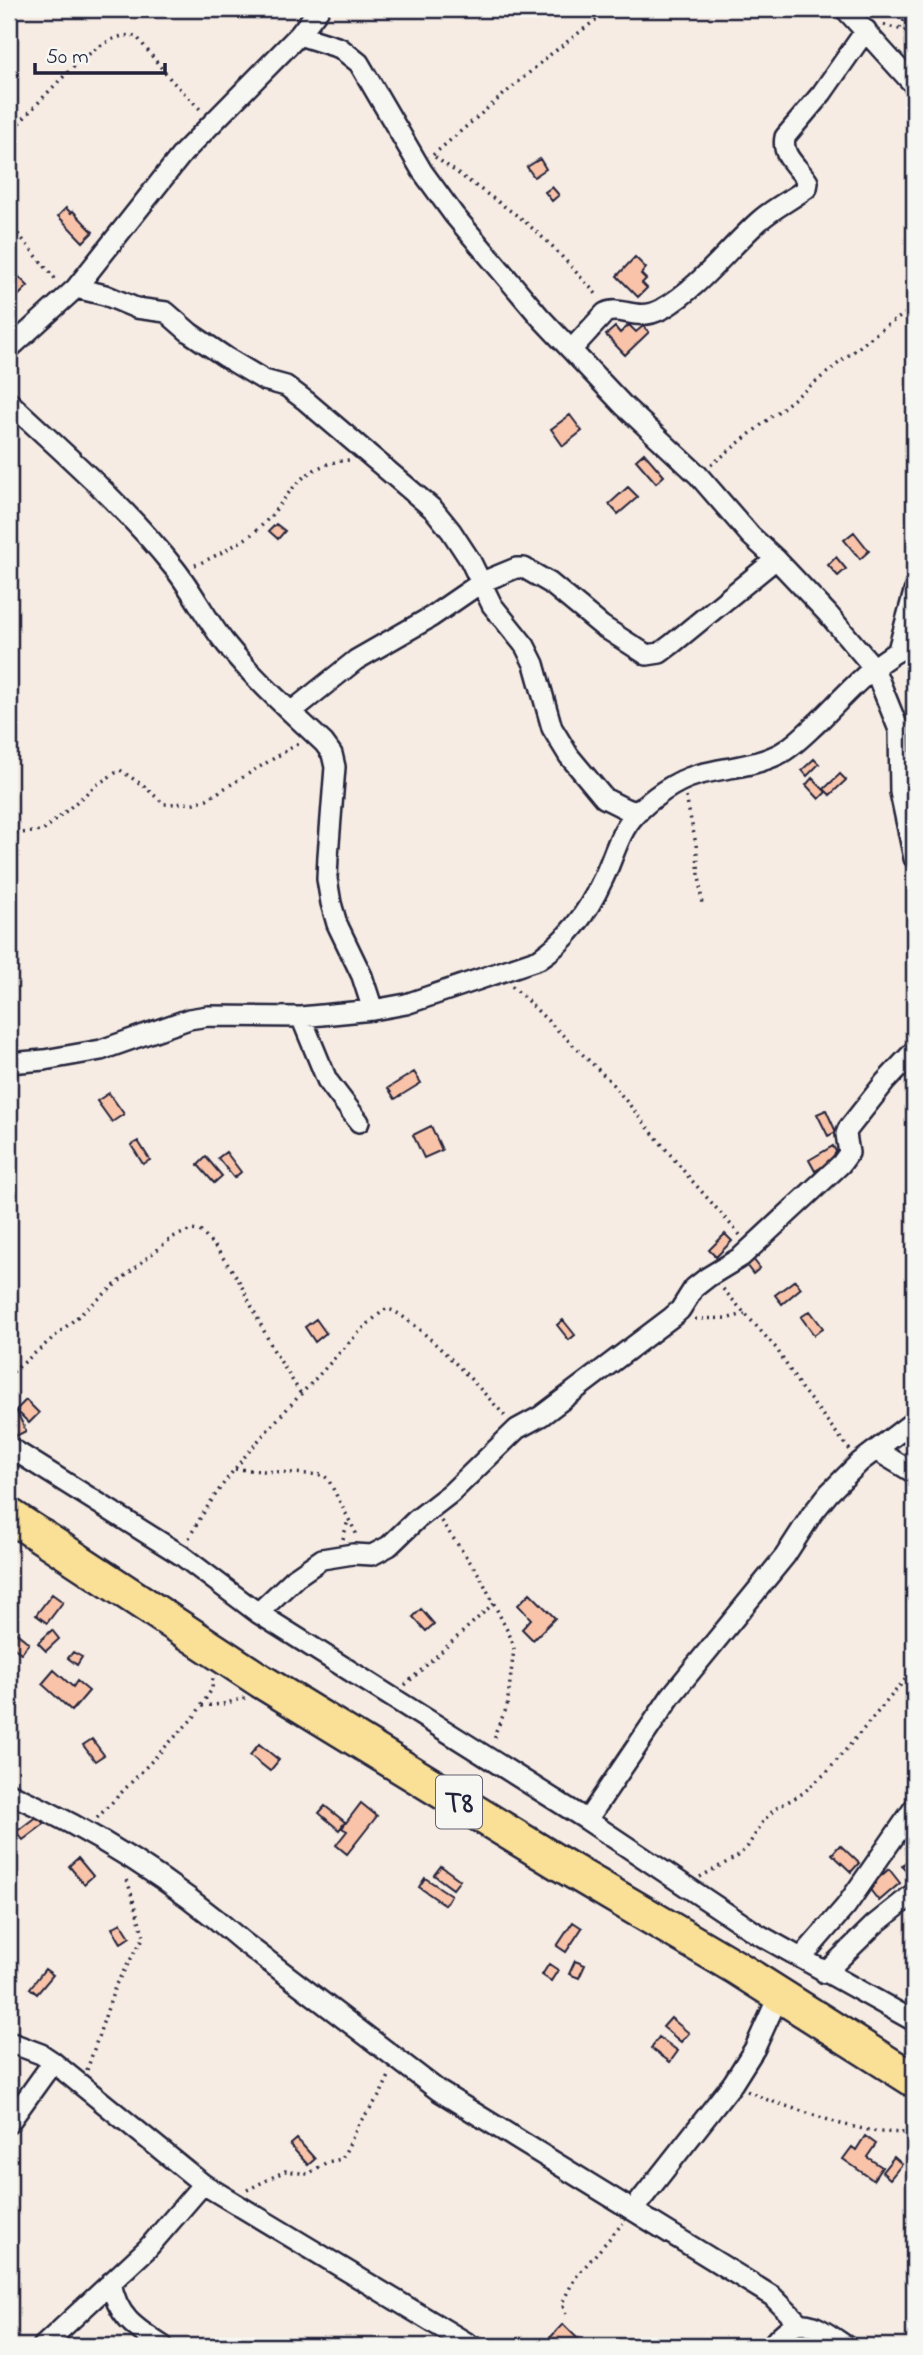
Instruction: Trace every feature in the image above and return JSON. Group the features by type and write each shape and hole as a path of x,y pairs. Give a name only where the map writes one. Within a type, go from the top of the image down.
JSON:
{"highway":[{"name":"T8","path":"9,1516 214,1652 914,2080"}],"street":[{"path":"845,9 914,85"},
{"path":"9,349 72,291 183,153 306,18 359,63 422,171 481,247 571,350 622,405 698,475 751,536 776,558 828,614 874,668 899,730 900,792 914,858"},
{"path":"571,350 602,316 611,310 640,316 661,310 723,259 761,219 807,188 805,176 785,154 785,137 822,93 866,30"},
{"path":"72,291 105,295 136,308 166,312 183,328 227,358 264,380 286,386 434,510 451,531 482,582 492,606 525,646 534,664 552,728 569,756 604,798 638,812"},
{"path":"9,402 110,499 176,570 225,643 254,677 314,733 332,754 335,767 327,879 337,923 362,976 373,1010"},
{"path":"291,712 356,660 431,617 482,582 516,568 524,568 550,583 592,619 635,649 647,655 654,655 776,558"},
{"path":"9,1063 101,1051 189,1020 208,1016 301,1017 406,1004 539,959 553,950 576,924 602,883 624,829 638,812 683,780 695,775 748,766 781,754 874,668 906,647 913,597"},
{"path":"301,1017 327,1080 359,1122"},
{"path":"258,1613 296,1577 322,1559 353,1554 372,1555 389,1546 471,1475 517,1429 541,1416 672,1317 694,1289 741,1257 845,1160 849,1153 846,1134 848,1129 914,1051"},
{"path":"587,1820 671,1696 785,1556 829,1493 860,1462 914,1421"},
{"path":"9,1447 181,1555 258,1613 587,1820 756,1933 914,2021"},
{"path":"876,1450 914,1473"},
{"path":"9,1793 86,1830 115,1848 211,1914 242,1941 457,2102 772,2296 800,2323 821,2329 846,2346"},
{"path":"801,1958 846,1906 914,1808"},
{"path":"825,1973 874,1925 914,1893"},
{"path":"633,2210 733,2083 755,2048 779,1995"},
{"path":"9,2042 41,2054 53,2062 203,2185 472,2346"},
{"path":"9,2123 53,2062"},
{"path":"43,2346 147,2249 203,2185"},
{"path":"111,2282 114,2299 120,2311 143,2333 163,2346"},
{"path":"771,2346 787,2329 800,2323"}],"path":[{"path":"610,9 551,54 433,155 522,219 611,310"},
{"path":"900,28 909,9"},
{"path":"9,133 98,46 117,37 130,35 137,37 171,80 214,122"},
{"path":"9,223 72,291"},
{"path":"698,475 883,328 914,308"},
{"path":"176,570 203,563 250,536 291,488 313,471 336,461 374,457"},
{"path":"9,834 43,831 95,786 120,770 164,804 201,801 314,733"},
{"path":"683,780 696,844 702,905"},
{"path":"500,974 601,1072 723,1218 752,1246"},
{"path":"9,1202 9,1219"},
{"path":"9,1378 149,1255 181,1232 191,1230 200,1231 237,1277 274,1350 301,1394"},
{"path":"708,1277 727,1292 776,1348 801,1388 860,1462"},
{"path":"181,1555 201,1517 252,1445 352,1340 389,1308 431,1339 517,1429"},
{"path":"672,1317 698,1320 745,1314"},
{"path":"234,1469 324,1475 352,1528 372,1555"},
{"path":"434,1506 456,1544 480,1576 511,1637 514,1649 507,1707 495,1737 495,1761"},
{"path":"393,1696 494,1603"},
{"path":"86,1830 202,1706 212,1689 214,1652"},
{"path":"687,1887 709,1871 738,1856 775,1809 814,1784 914,1670"},
{"path":"202,1706 223,1704 259,1692 261,1681"},
{"path":"81,2085 116,1984 144,1937 135,1900 115,1848"},
{"path":"230,2201 285,2171 308,2174 327,2162 342,2159 360,2122 380,2095 398,2060"},
{"path":"733,2083 768,2100 841,2124 877,2133 914,2133"},
{"path":"566,2314 562,2303 568,2289 633,2210"}],"building":[{"path":"540,159 546,169 534,177 527,167"},
{"path":"552,187 559,195 552,201 545,192"},
{"path":"66,208 71,213 73,211 93,232 83,242 58,216"},
{"path":"635,257 646,268 641,274 646,279 642,283 647,288 638,297 617,276"},
{"path":"19,277 28,286 9,305 9,287"},
{"path":"629,325 636,332 643,326 649,332 625,355 606,335 615,327 620,333"},
{"path":"570,415 582,431 563,446 551,429"},
{"path":"644,453 664,476 656,483 636,460"},
{"path":"628,487 638,497 618,514 609,504"},
{"path":"276,524 285,531 278,539 269,531"},
{"path":"854,532 869,551 860,559 844,540"},
{"path":"836,557 846,569 838,576 828,565"},
{"path":"814,759 819,764 807,776 802,770"},
{"path":"840,774 846,780 830,795 824,789"},
{"path":"812,778 826,792 819,799 806,785"},
{"path":"414,1072 421,1083 395,1099 388,1088"},
{"path":"109,1093 124,1114 112,1122 97,1101"},
{"path":"826,1110 836,1132 828,1136 817,1114"},
{"path":"431,1126 442,1150 424,1158 413,1135"},
{"path":"138,1141 150,1160 143,1164 131,1145"},
{"path":"833,1146 839,1157 815,1171 809,1160"},
{"path":"226,1152 241,1172 234,1178 218,1158"},
{"path":"206,1157 222,1176 214,1183 198,1165"},
{"path":"725,1234 732,1241 716,1257 709,1250"},
{"path":"753,1259 760,1268 753,1274 746,1265"},
{"path":"795,1280 801,1288 782,1304 775,1295"},
{"path":"810,1311 823,1328 814,1335 801,1317"},
{"path":"316,1319 326,1333 315,1342 305,1327"},
{"path":"563,1320 575,1335 569,1340 557,1325"},
{"path":"26,1400 39,1413 29,1423 16,1410"},
{"path":"16,1410 26,1431 16,1436 9,1421 9,1414"},
{"path":"530,1593 555,1618 533,1640 522,1629 531,1619 518,1605"},
{"path":"52,1594 63,1602 47,1623 36,1615"},
{"path":"421,1609 434,1624 426,1631 413,1617"},
{"path":"9,1627 29,1643 21,1653 9,1644"},
{"path":"52,1630 59,1639 46,1651 38,1643"},
{"path":"73,1652 82,1657 77,1665 68,1658"},
{"path":"54,1670 73,1687 77,1681 89,1691 72,1711 42,1684"},
{"path":"92,1739 104,1755 95,1761 83,1745"},
{"path":"259,1744 279,1760 270,1771 250,1755"},
{"path":"361,1803 377,1816 347,1854 336,1845 347,1831 342,1828"},
{"path":"325,1806 345,1822 339,1830 319,1813"},
{"path":"37,1816 44,1824 23,1840 16,1832"},
{"path":"840,1845 859,1863 851,1872 832,1854"},
{"path":"911,1856 914,1859 914,1878 902,1866"},
{"path":"78,1858 93,1876 84,1884 69,1866"},
{"path":"441,1866 460,1880 453,1889 434,1875"},
{"path":"889,1869 900,1883 879,1901 868,1887"},
{"path":"425,1878 451,1895 445,1905 419,1887"},
{"path":"573,1922 582,1928 566,1952 557,1946"},
{"path":"121,1923 130,1937 121,1943 112,1928"},
{"path":"575,1961 585,1965 579,1978 569,1974"},
{"path":"549,1964 558,1970 551,1981 542,1975"},
{"path":"45,1969 53,1975 37,1994 30,1988"},
{"path":"671,2018 689,2033 681,2042 663,2027"},
{"path":"659,2037 678,2051 670,2062 651,2048"},
{"path":"865,2136 876,2144 867,2157 882,2167 873,2180 843,2159 852,2147 856,2150"},
{"path":"297,2139 315,2159 308,2165 290,2145"},
{"path":"894,2157 902,2164 890,2179 882,2172"},
{"path":"563,2324 580,2341 574,2346 552,2346 547,2341"}]}
